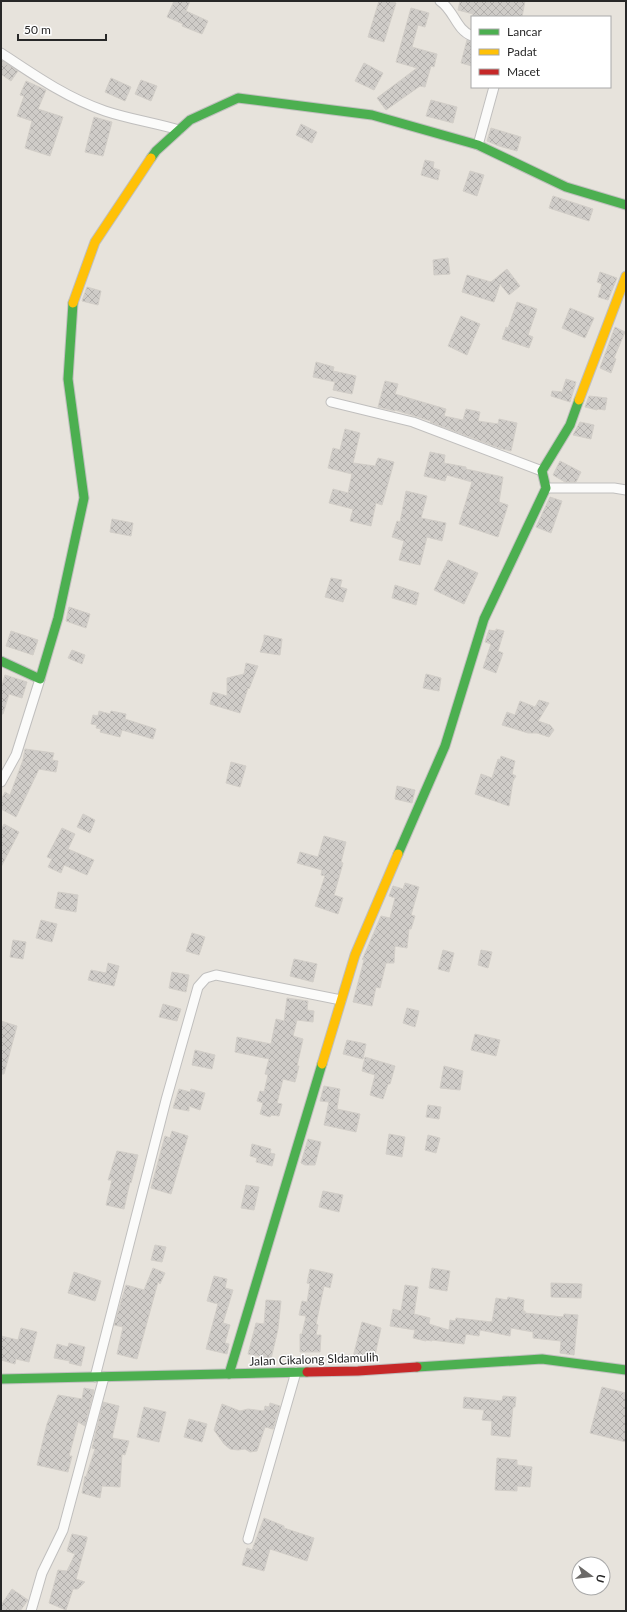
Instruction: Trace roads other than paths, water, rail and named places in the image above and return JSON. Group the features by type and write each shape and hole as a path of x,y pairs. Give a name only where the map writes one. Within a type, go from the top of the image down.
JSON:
{"street":[{"path":"440,1 447,5 462,30 466,34 471,36"},
{"path":"1,53 80,101 105,111 179,130"},
{"path":"478,145 494,88"},
{"path":"1,782 16,755 58,618 84,498 68,379 73,302 95,242 156,151 190,120 238,98 372,115 478,145 566,187 626,205"},
{"path":"228,1374 354,955 445,746 484,619 546,488 542,472 570,425 626,276"},
{"path":"331,402 413,422 542,472"},
{"path":"546,488 614,488 626,490"},
{"path":"1,661 40,679"},
{"path":"31,1611 42,1573 63,1530 166,1100 198,987 206,978 216,975 341,1000"},
{"name":"Jalan Cikalong SIdamulih","path":"1,1379 358,1371 542,1359 626,1370"},
{"path":"248,1539 296,1372"}]}
